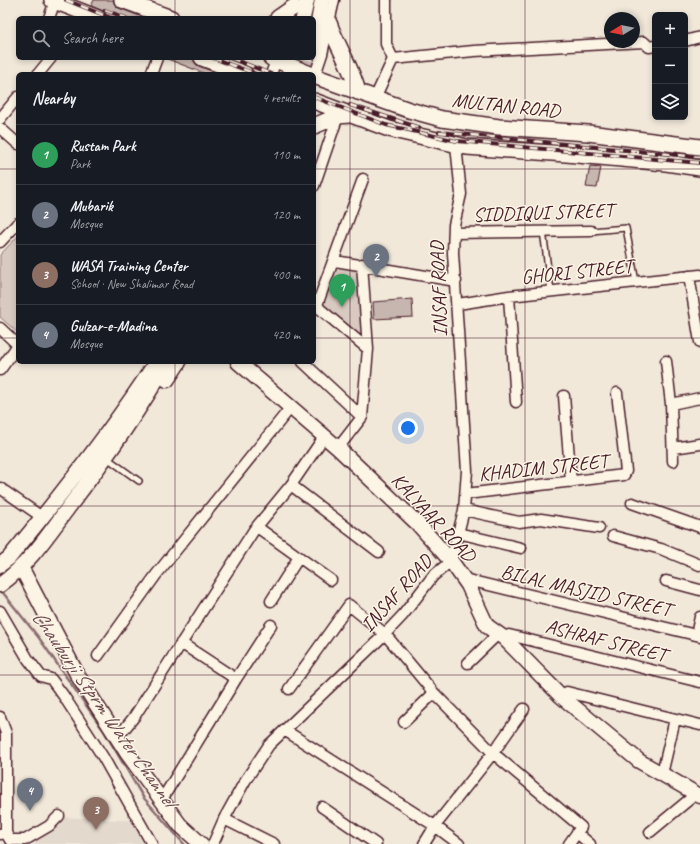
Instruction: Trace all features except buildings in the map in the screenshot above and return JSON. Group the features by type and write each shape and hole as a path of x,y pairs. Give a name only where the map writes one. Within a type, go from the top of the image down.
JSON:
{"main road":[{"path":"54,1 93,16"},
{"path":"131,2 166,16"},
{"path":"283,16 296,11"},
{"path":"329,23 345,62 354,78 358,92"},
{"path":"206,60 224,69 237,72"},
{"name":"MULTAN ROAD","path":"274,63 301,72"},
{"name":"MULTAN ROAD","path":"316,77 424,115 469,124 588,133 700,147"},
{"path":"316,102 345,116 389,129 456,145 666,163 700,168"},
{"path":"316,125 345,116"}],"street":[{"path":"296,11 307,0"},
{"path":"316,34 322,0"},
{"path":"314,72 329,23 334,0"},
{"path":"375,98 393,59 386,44 386,0"},
{"path":"50,16 54,1"},
{"path":"688,40 700,37"},
{"path":"393,59 474,51 644,42 649,47 652,46"},
{"path":"40,72 49,60"},
{"path":"152,72 157,60"},
{"path":"0,119 16,99"},
{"path":"316,181 345,116"},
{"path":"0,128 16,142"},
{"name":"INSAF ROAD","path":"213,844 224,819 245,781 269,745 286,731 385,634 403,615 433,576 450,561 464,510 467,471 459,358 458,304 453,253 454,233 461,194 456,145"},
{"path":"363,179 335,261 317,305 368,349"},
{"path":"0,242 16,225"},
{"name":"SIDDIQUI STREET","path":"454,233 591,231"},
{"path":"335,261 362,264 456,282"},
{"path":"338,448 362,417 368,349 362,264"},
{"name":"GHORI STREET","path":"458,304 509,296 700,275"},
{"path":"688,276 700,342"},
{"path":"509,296 516,402"},
{"path":"0,328 16,343"},
{"path":"0,370 16,348"},
{"path":"666,361 671,404 673,461"},
{"path":"146,377 149,364"},
{"path":"4,562 54,502 155,364"},
{"path":"0,585 19,569 106,458 141,408 166,364"},
{"path":"141,408 155,397 178,364"},
{"name":"KALYAAR ROAD","path":"240,364 338,448 418,524 464,579 487,626 501,636 561,696 639,761 698,795"},
{"path":"305,364 362,417"},
{"name":"KHADIM STREET","path":"466,494 624,475 626,471 617,393"},
{"path":"564,396 571,482"},
{"path":"671,404 700,398"},
{"path":"98,656 156,575 291,407"},
{"path":"118,737 134,717 220,580 257,527 291,486 324,437"},
{"path":"673,448 700,444"},
{"path":"291,486 334,516 379,552"},
{"path":"0,488 42,517"},
{"path":"54,502 65,512"},
{"path":"632,503 700,527"},
{"path":"464,510 519,522 542,519 599,528"},
{"path":"257,527 331,580"},
{"path":"458,533 521,548"},
{"path":"613,536 660,549 700,565"},
{"path":"271,601 299,557"},
{"path":"19,569 78,676 160,801 180,825 201,844"},
{"name":"BILAL MASJID STREET","path":"464,579 698,635"},
{"path":"666,581 700,590"},
{"path":"289,689 349,605 385,634 434,693 493,753 581,827 569,844"},
{"path":"0,611 28,659 41,676 51,679 63,695 103,757 150,843"},
{"path":"698,635 700,617"},
{"path":"160,801 271,625"},
{"name":"ASHRAF STREET","path":"501,636 509,635 700,682"},
{"path":"468,663 501,636"},
{"path":"181,643 236,679"},
{"path":"561,696 567,692 700,725"},
{"path":"404,722 434,693"},
{"path":"424,844 435,826 493,753 524,709"},
{"path":"0,717 6,733 3,833 10,840 25,842 50,826 59,816"},
{"path":"662,774 675,718"},
{"path":"286,731 435,826 459,844"},
{"path":"650,832 698,795"},
{"path":"322,807 376,844"},
{"path":"224,819 274,844"},
{"path":"576,833 590,844"}],"lane":[{"name":"SIDDIQUI STREET","path":"591,231 626,228 636,282"},
{"path":"543,232 551,291"},
{"path":"106,458 139,481"}],"shaded area":[{"path":"16,238 16,331 0,317 0,255"},
{"path":"335,261 362,266 368,349 318,300"},
{"path":"61,817 138,821 150,844 24,844 24,841 40,839"}],"waterway":[{"name":"Chauburji Stprm Water Channel","path":"0,589 39,638 104,731 143,797 184,844"}],"tunnel":[{"path":"306,72 309,60"}],"railway":[{"path":"66,0 106,16"},
{"path":"105,10 121,16"},
{"path":"218,60 251,72"},
{"path":"236,60 266,72"},
{"path":"316,98 386,125 457,141 700,163"},
{"path":"350,105 420,128"},
{"path":"439,132 700,157"}],"place":[{"name":"Mubarik","path":"376,277"},
{"name":"Rustam Park","path":"342,307"},
{"name":"Gulzar-e-Madina","path":"30,811"},
{"name":"WASA Training Center","path":"96,830"}]}
